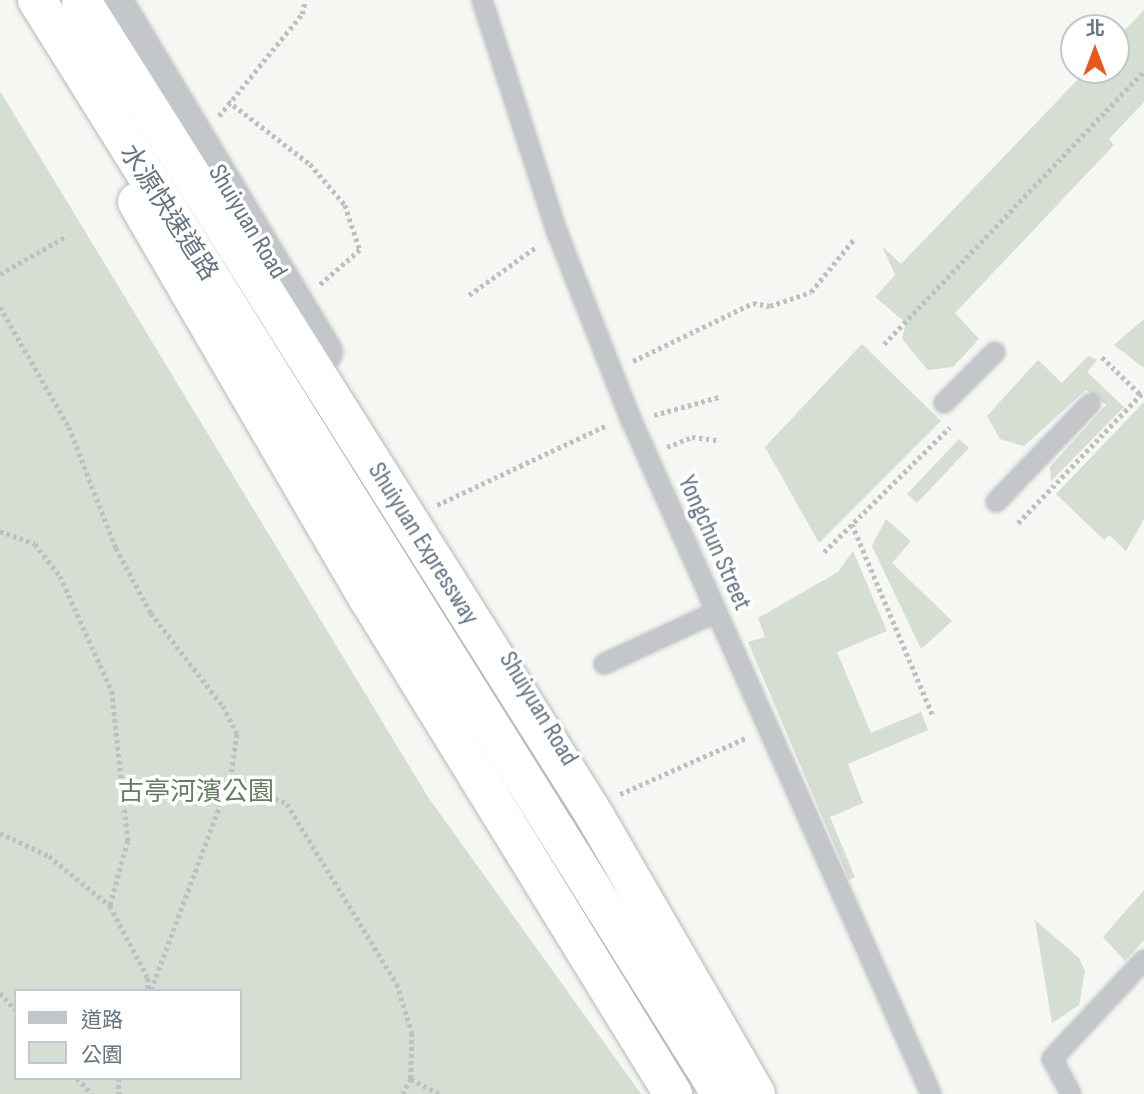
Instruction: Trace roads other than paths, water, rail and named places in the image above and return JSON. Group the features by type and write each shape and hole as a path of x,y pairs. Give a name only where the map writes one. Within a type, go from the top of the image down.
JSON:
{"highway":[{"name":"水源快速道路","path":"37,0 90,91 305,423 490,731 721,1094"},
{"name":"Shuiyuan Expressway","path":"81,0 596,816 755,1094"},
{"path":"90,91 150,233 673,1094"}],"street":[{"name":"Shuiyuan Road","path":"114,0 767,1094"}],"lane":[{"name":"Yongchun Street","path":"482,0 557,232 631,419 766,729 931,1094"},
{"path":"944,403 995,352"},
{"path":"996,502 1090,404"},
{"path":"604,664 716,612"},
{"path":"1071,1094 1052,1059 1144,960"}],"park label":[{"name":"古亭河濱公園","path":"196,793"}]}
